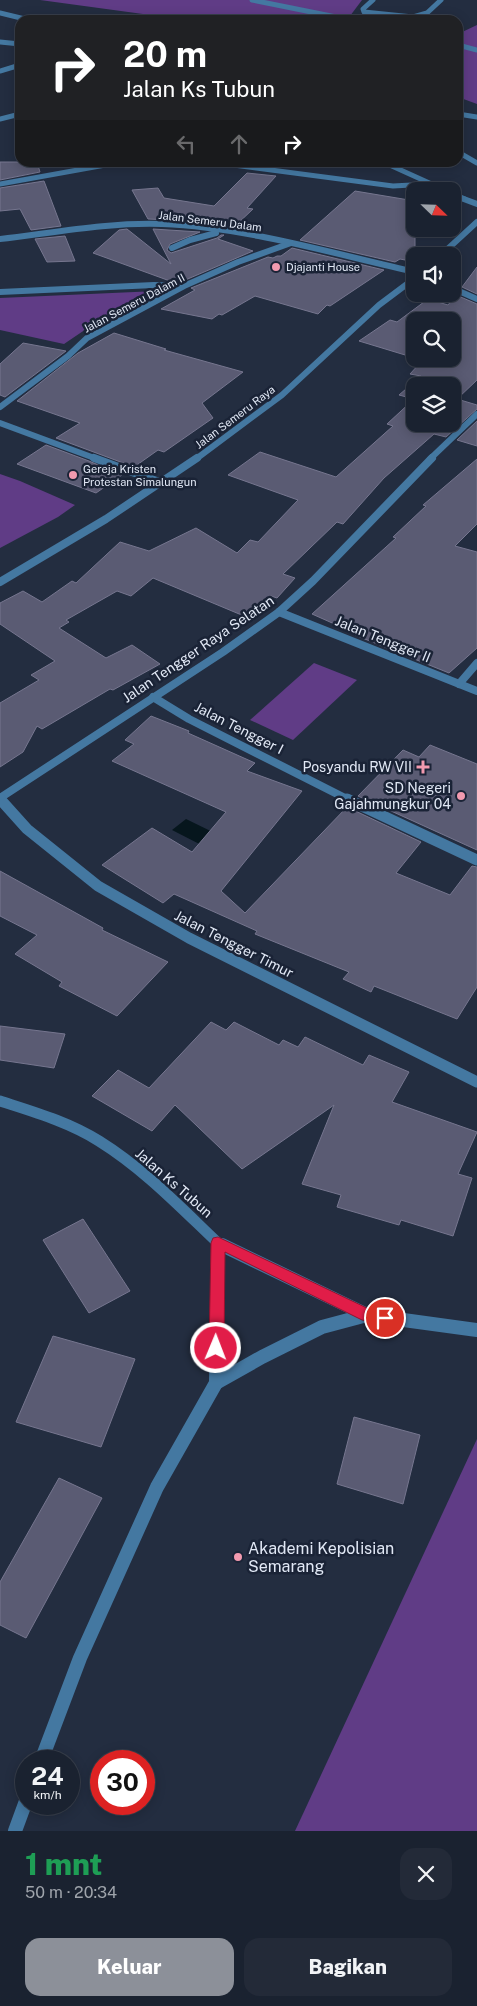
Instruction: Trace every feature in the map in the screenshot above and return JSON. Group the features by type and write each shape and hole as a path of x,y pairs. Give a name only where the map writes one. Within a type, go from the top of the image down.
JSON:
{"street":[{"path":"252,0 326,15"},
{"path":"373,0 363,9 364,12 380,15"},
{"path":"423,15 441,0"},
{"path":"0,14 15,17"},
{"path":"0,42 15,44"},
{"path":"463,46 477,50"},
{"path":"0,71 15,66"},
{"path":"0,119 15,115"},
{"path":"463,115 477,117"},
{"path":"463,155 477,162"},
{"path":"0,184 94,167"},
{"path":"249,167 393,186 406,185"},
{"path":"394,167 426,182"},
{"path":"461,198 477,204"},
{"path":"450,247 477,222"},
{"name":"Jalan Semeru Dalam","path":"0,239 117,226 162,224 230,232 292,243 406,270"},
{"path":"172,248 210,234 230,232"},
{"name":"Jalan Semeru Dalam II","path":"0,407 68,356 87,338 184,286 238,262 292,243"},
{"name":"Jalan Semeru Raya","path":"0,582 106,519 162,483 282,395 348,336 378,304 406,284"},
{"path":"0,292 154,285 184,286"},
{"path":"461,292 477,299"},
{"name":"Jalan Tengger Raya Selatan","path":"0,798 152,697 224,652 279,612 477,414"},
{"path":"0,423 162,483"},
{"name":"Jalan Tengger II","path":"279,612 477,691"},
{"path":"459,684 477,663"},
{"name":"Jalan Tengger I","path":"152,697 189,719 385,818 477,860"},
{"name":"Jalan Tengger Timur","path":"0,798 27,828 98,886 189,938 477,1082"},
{"name":"Jalan Ks Tubun","path":"0,1101 50,1117 98,1140 144,1173 218,1243 367,1315 477,1330"},
{"path":"45,1750 80,1658 157,1487 216,1383 218,1243"},
{"name":"Jalan Ks Tubun","path":"216,1383 269,1353 322,1327 367,1315"},
{"path":"15,1831 21,1815"}],"shaded area":[{"path":"40,0 362,0 351,15 150,15"},
{"path":"477,25 477,104 463,99 463,32"},
{"path":"157,291 95,323 64,344 0,330 0,298"},
{"path":"0,474 75,505 58,517 0,548"},
{"path":"314,663 357,680 293,740 250,720"},
{"path":"186,819 229,840 215,852 172,830"},
{"path":"477,1439 477,1831 295,1831"}],"building":[{"path":"0,162 15,162 15,167 38,167 40,172 0,180"},
{"path":"247,173 276,176 247,208 253,209 234,227 194,221 148,219 132,190 158,188 164,198 214,206"},
{"path":"44,181 61,226 31,230 20,209 0,211 0,188"},
{"path":"355,191 406,200 406,238 415,238 415,247 406,247 406,260 400,259 395,262 300,240"},
{"path":"127,229 171,264 153,229 200,232 170,244 167,250 171,253 221,235 224,235 218,239 253,251 183,281 170,281 93,253 119,230"},
{"path":"65,236 75,261 47,262 35,239"},
{"path":"292,248 384,270 330,306 327,305 318,314 255,296 212,319 161,309 195,290 191,288 268,257 281,256"},
{"path":"477,267 477,294 462,287"},
{"path":"461,297 477,304 477,380 461,395 461,377 420,377 421,376 410,374 416,367 461,367 461,312 410,312 424,302 438,302 448,305 450,302 461,302"},
{"path":"406,315 406,355 359,341 390,320 397,322"},
{"path":"114,333 166,349 164,350 243,372 202,403 213,418 164,452 158,450 134,467 56,438 80,423 17,401 78,353"},
{"path":"23,343 66,351 5,397 0,395 0,364"},
{"path":"406,389 406,397 399,395"},
{"path":"461,400 477,405 477,409 461,423"},
{"path":"406,406 406,432 452,432 446,437 434,434 384,478 343,524 337,522 283,574 295,578 277,598 271,596 244,616 153,578 131,596 117,591 66,620 69,622 59,628 106,658 132,645 160,664 113,690 110,689 42,729 37,726 23,752 0,767 0,703 39,680 31,675 55,661 0,624 0,603 23,591 42,602 72,581 76,583 120,542 149,551 196,528 237,553 250,540 258,542 298,500 228,475 260,452 336,477 393,426 387,424"},
{"path":"477,421 477,446 457,440"},
{"path":"46,445 122,475 96,493 17,464"},
{"path":"477,459 477,524 455,546 477,552 477,648 449,673 355,635 357,634 312,614 396,538 393,537 426,506 423,505"},
{"path":"151,716 189,731 188,733 255,763 247,771 302,791 221,891 245,913 347,807 421,842 396,873 450,895 472,866 477,867 477,987 457,1019 374,986 371,992 343,979 349,972 255,934 257,931 174,894 163,903 102,865 152,828 192,852 226,812 112,761 134,744 125,740"},
{"path":"430,745 477,764 477,850 358,796 403,750 419,757"},
{"path":"0,871 103,928 102,930 168,962 117,1016 59,986 62,982 15,954 37,935 0,916"},
{"path":"211,1022 226,1030 234,1022 279,1045 283,1040 298,1047 305,1037 363,1065 369,1055 409,1072 392,1102 477,1132 458,1174 472,1178 453,1236 401,1220 399,1225 337,1207 341,1195 302,1184 334,1105 242,1169 175,1105 152,1131 92,1096 118,1070 149,1088"},
{"path":"0,1026 65,1034 54,1068 0,1060"},
{"path":"83,1219 130,1291 89,1313 43,1240"},
{"path":"53,1336 135,1359 101,1447 16,1422"},
{"path":"354,1417 420,1435 403,1504 337,1484"},
{"path":"59,1478 102,1498 26,1638 0,1625 0,1582"}],"place":[{"name":"Djajanti House","path":"276,267"},
{"name":"Gereja Kristen Protestan Simalungun","path":"73,475"},
{"name":"Posyandu RW VII","path":"423,767"},
{"name":"SD Negeri Gajahmungkur 04","path":"461,796"},
{"name":"Akademi Kepolisian Semarang","path":"238,1557"}],"route":[{"path":"216,1348 218,1243 367,1315 385,1318"}]}
